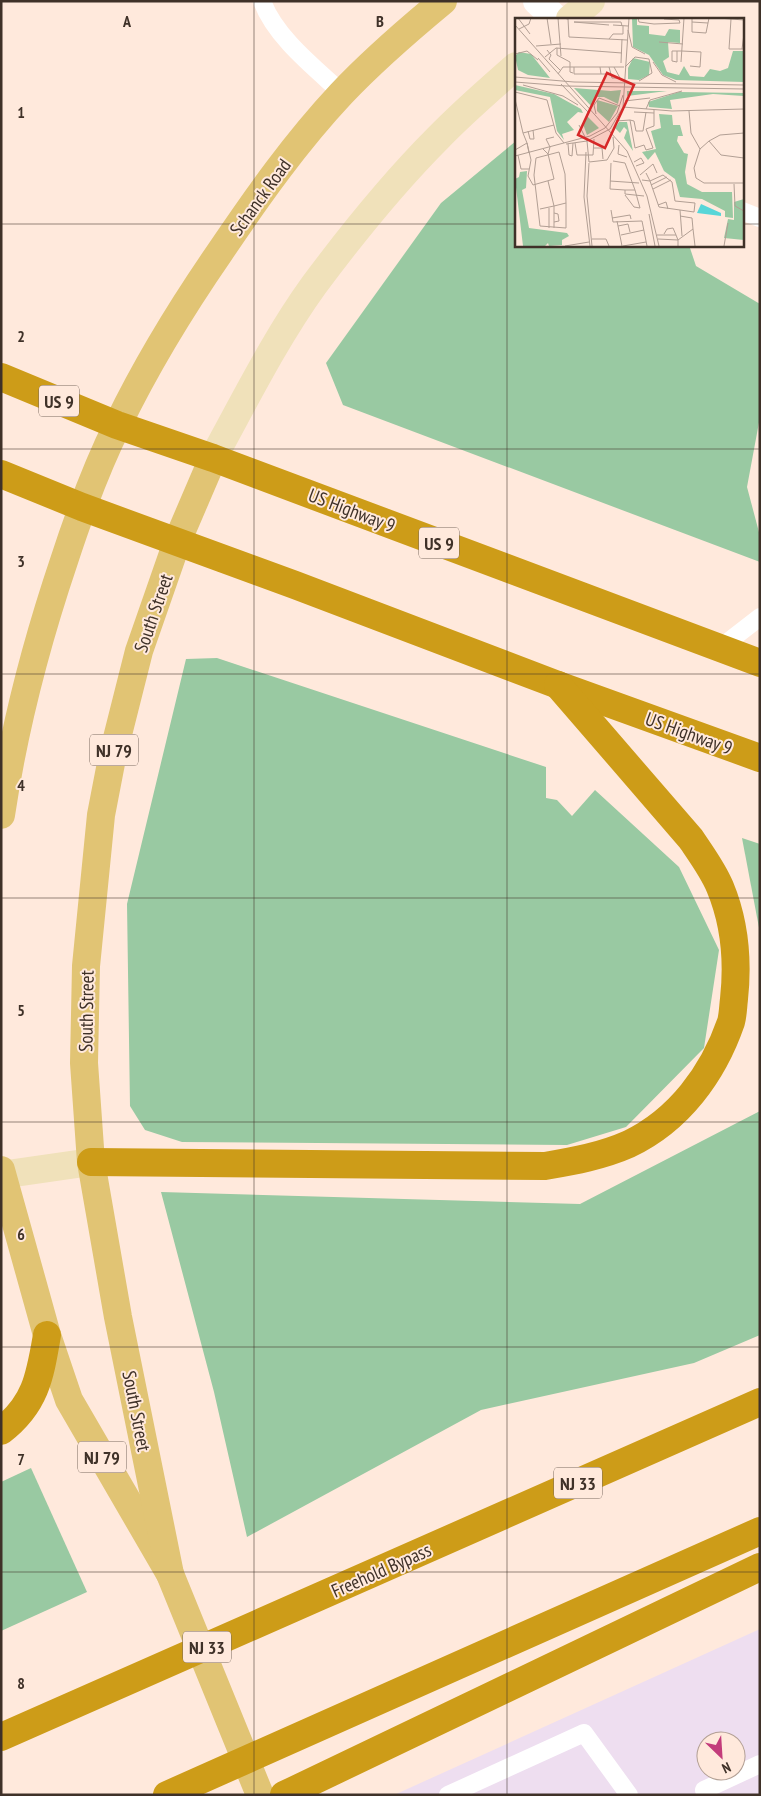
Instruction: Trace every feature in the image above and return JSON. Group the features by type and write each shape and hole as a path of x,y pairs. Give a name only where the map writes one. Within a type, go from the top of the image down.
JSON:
{"highway":[{"name":"US Highway 9","path":"1,378 117,425 213,458 760,663"},
{"name":"US Highway 9","path":"1,474 82,507 558,685 760,758"},
{"path":"91,1162 545,1166 590,1158 630,1144 659,1126 687,1101 711,1069 732,1020 736,972 733,932 720,888 707,862 690,839 658,799 558,685"},
{"path":"1,1431 14,1421 27,1403 39,1378 47,1335"},
{"name":"Freehold Bypass","path":"10,1734 760,1402"},
{"path":"168,1795 760,1531"},
{"path":"284,1795 760,1567"}],"main road":[{"name":"Schanck Road","path":"117,425 152,358 191,294 253,203 342,93 396,40 444,1"},
{"path":"1,815 6,756 42,626 82,507 117,425"},
{"name":"South Street","path":"170,1574 118,1318 91,1162 84,1063 86,966 101,815 112,758 138,651 178,542 213,458"},
{"name":"South Street","path":"2,1173 47,1335 69,1400 170,1574 260,1795"}],"street":[{"path":"537,1 555,18"},
{"path":"554,1 560,18"},
{"path":"571,18 592,1"},
{"path":"213,458 274,348 319,280 363,222 427,149 515,67"},
{"path":"2,1173 91,1162"}],"lane":[{"path":"262,1 273,22 290,43 342,93"},
{"path":"744,212 760,218"},
{"path":"720,648 760,617"},
{"path":"448,1795 584,1733 629,1795"},
{"path":"703,1793 760,1764"}],"shaded area":[{"path":"760,1629 760,1795 394,1795"}],"green space":[{"path":"515,142 515,246 689,246 696,266 760,304 760,417 747,487 760,536 760,562 343,405 326,363 441,203"},
{"path":"217,658 546,767 546,798 557,800 572,816 595,790 679,867 719,950 704,1048 626,1127 567,1145 182,1142 145,1130 130,1106 127,904 186,659"},
{"path":"742,838 760,844 760,933"},
{"path":"760,1111 760,1335 694,1363 481,1410 247,1537 214,1392 161,1192 580,1204"},
{"path":"31,1468 87,1592 1,1631 1,1482"}]}
